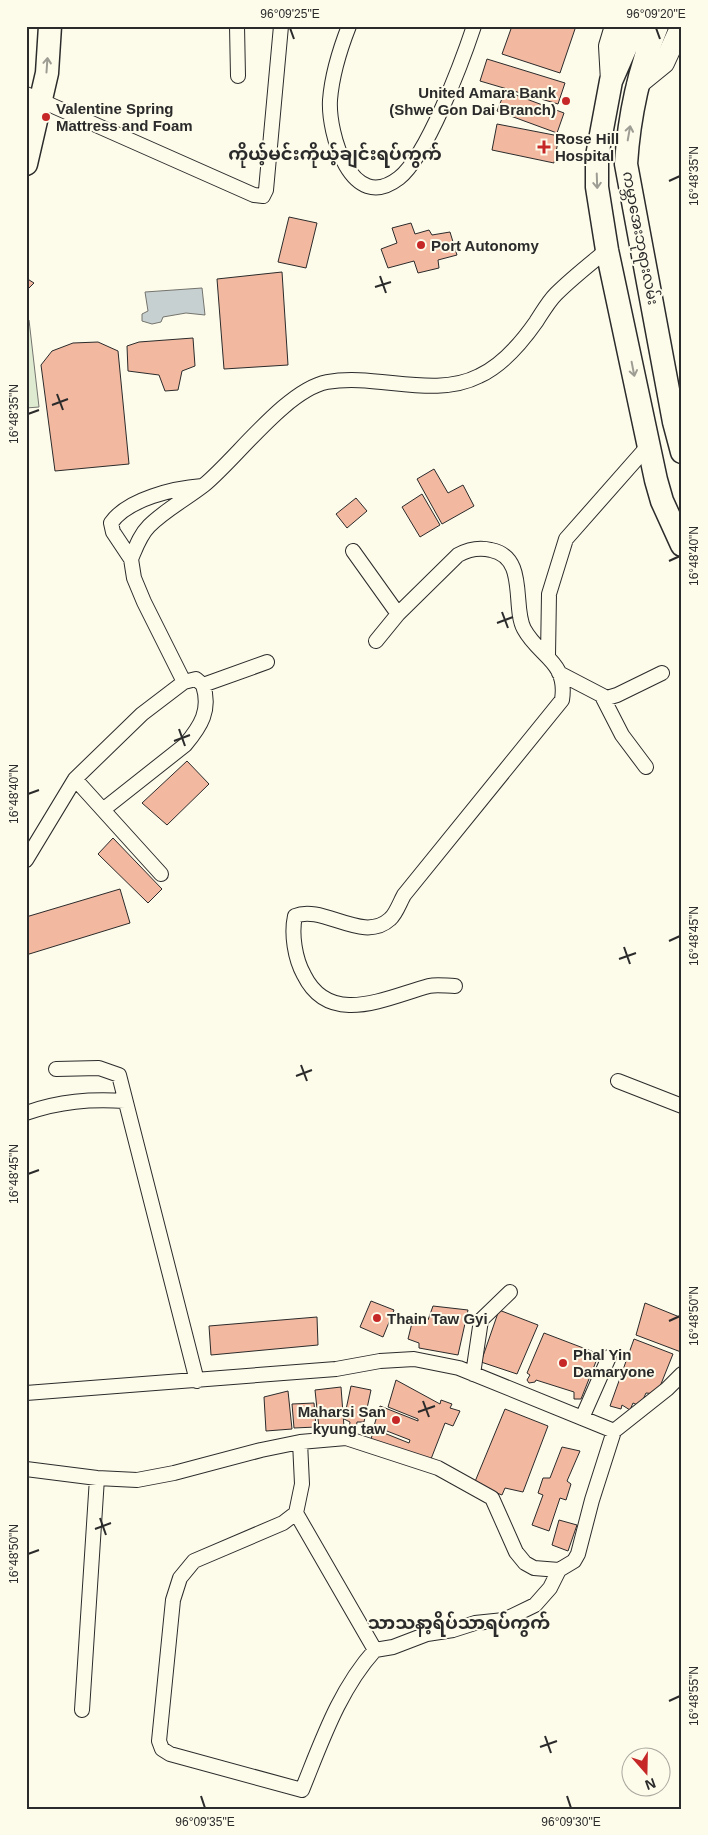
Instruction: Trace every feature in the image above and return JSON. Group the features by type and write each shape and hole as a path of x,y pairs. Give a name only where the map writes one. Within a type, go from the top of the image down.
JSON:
{"main road":[{"path":"26,164 34,96 47,73 50,26"},
{"path":"611,81 609,46 615,26"},
{"name":"ကမ္ဘာအေးဘုရားလမ်း","path":"635,26 611,81 597,156 597,187 607,250 648,446 662,501 682,545"},
{"name":"ကမ္ဘာအေးဘုရားလမ်း","path":"657,26 637,85 626,164 674,422 682,452"},
{"path":"637,85 664,63 679,38"},
{"path":"615,284 651,295"}],"street":[{"path":"238,26 238,76"},
{"path":"34,96 254,195 263,196 266,190 282,26"},
{"path":"349,26 335,68 330,100 333,128 350,175 360,184 371,187 392,182 407,171 428,134 459,71 474,26"},
{"path":"131,559 140,537 148,527 202,486 265,422 300,395 324,382 355,378 432,386 467,382 482,375 503,360 527,335 555,295 607,250"},
{"path":"548,655 549,594 566,538 648,446"},
{"path":"184,682 144,602 134,578 131,559 113,532 111,523 115,517 141,501 169,490 202,486"},
{"path":"376,640 398,614 458,555 469,550 483,548 498,551 516,573 523,627 530,639 548,655 559,673 564,686 562,700 404,895 391,919 379,926 368,926 352,925 316,915 301,914 295,916 292,928 301,969 310,987 330,1004 376,1004 431,985 456,986"},
{"path":"353,551 398,614"},
{"path":"203,685 267,662"},
{"path":"559,673 603,698 622,735 646,766"},
{"path":"603,698 617,695 662,673"},
{"path":"26,860 75,779 142,714 184,682 196,679 203,685 206,706 204,718 196,732 185,745 104,809"},
{"path":"75,779 161,874"},
{"path":"56,1068 99,1068 119,1075 197,1381"},
{"path":"618,1081 682,1106"},
{"path":"26,1113 44,1107 88,1099 125,1101"},
{"path":"473,1374 481,1320 510,1292"},
{"path":"582,1418 609,1357"},
{"path":"26,1393 336,1369 380,1361 414,1359 459,1368 614,1431"},
{"path":"26,1470 98,1478 137,1480 154,1478 300,1442 346,1438 438,1468 492,1498 510,1540 525,1563 544,1570 559,1570 574,1561 578,1554 592,1500 614,1431 654,1400 682,1374"},
{"path":"300,1442 302,1484 296,1513 283,1523 194,1561 180,1578 173,1600 159,1741 162,1749 170,1754 302,1790 333,1714 357,1670 374,1650 393,1647 426,1634 453,1630 475,1623 504,1620 535,1605 550,1588 559,1570"},
{"path":"82,1710 98,1478"},
{"path":"296,1513 374,1650"}],"green space":[{"path":"26,320 29,320 39,407 26,408"}],"shaded area":[{"path":"202,288 205,315 186,313 163,317 161,322 152,324 142,321 142,314 148,311 145,292"}],"building":[{"path":"512,26 576,26 560,73 502,54"},
{"path":"487,59 565,83 558,104 480,81"},
{"path":"505,91 564,113 557,133 497,111"},
{"path":"497,124 559,136 554,163 492,150"},
{"path":"289,217 317,223 306,268 278,262"},
{"path":"411,223 415,234 429,230 432,235 450,232 457,255 438,260 439,268 418,273 414,261 388,268 381,249 397,243 392,228"},
{"path":"282,272 288,365 224,369 217,279"},
{"path":"26,278 34,283 26,291"},
{"path":"193,338 195,366 182,371 178,390 165,391 159,375 128,371 127,346 139,342"},
{"path":"98,342 118,351 129,464 55,471 41,365 52,351 73,343"},
{"path":"434,469 448,493 463,485 474,506 442,524 417,479"},
{"path":"422,494 440,525 420,537 402,507"},
{"path":"356,498 367,511 347,528 336,514"},
{"path":"187,761 209,784 167,825 142,803"},
{"path":"113,838 162,889 148,903 98,854"},
{"path":"120,889 130,923 26,955 26,917"},
{"name":"Thain Taw Gyi","path":"371,1301 394,1310 383,1337 360,1327"},
{"path":"645,1303 682,1318 681,1352 636,1335"},
{"path":"433,1306 468,1310 458,1355 419,1348 419,1343 408,1339 413,1319 428,1320"},
{"path":"499,1310 538,1325 517,1374 481,1362"},
{"path":"317,1317 318,1345 211,1355 209,1326"},
{"name":"Phal Yin Damaryone","path":"544,1333 599,1354 581,1399 574,1399 574,1392 536,1380 529,1383 527,1380 530,1375 527,1373"},
{"path":"634,1339 673,1354 657,1394 646,1393 640,1406 633,1403 630,1410 622,1405 621,1409 610,1406"},
{"name":"Maharsi San kyung taw","path":"396,1380 440,1404 441,1400 452,1404 450,1408 460,1411 453,1426 445,1423 431,1459 371,1439 374,1429 409,1443 410,1440 374,1426 380,1406 418,1421 418,1419 388,1407"},
{"path":"351,1386 371,1390 364,1422 357,1422 356,1429 349,1429 350,1422 344,1419"},
{"path":"341,1387 344,1427 319,1428 315,1390"},
{"path":"288,1391 292,1429 266,1431 264,1397"},
{"path":"314,1403 316,1427 294,1428 292,1404"},
{"path":"505,1409 548,1426 523,1492 505,1488 502,1495 474,1484"},
{"path":"562,1447 580,1451 567,1481 571,1484 566,1500 560,1498 549,1531 532,1525 543,1495 538,1493 543,1478 550,1478"},
{"path":"559,1520 577,1525 568,1551 552,1545"}],"place":[{"name":"United Amara Bank (Shwe Gon Dai Branch)","path":"566,101"},
{"name":"Valentine Spring Mattress and Foam","path":"46,117"},
{"name":"Rose Hill Hospital","path":"544,147"},
{"name":"Port Autonomy","path":"421,245"},
{"name":"Thain Taw Gyi","path":"377,1318"},
{"name":"Phal Yin Damaryone","path":"563,1363"},
{"name":"Maharsi San kyung taw","path":"396,1420"}],"district":[{"name":"ကိုယ့်မင်းကိုယ့်ချင်းရပ်ကွက်","path":"335,154"},
{"name":"သာသနာ့ရိပ်သာရပ်ကွက်","path":"459,1623"}]}
